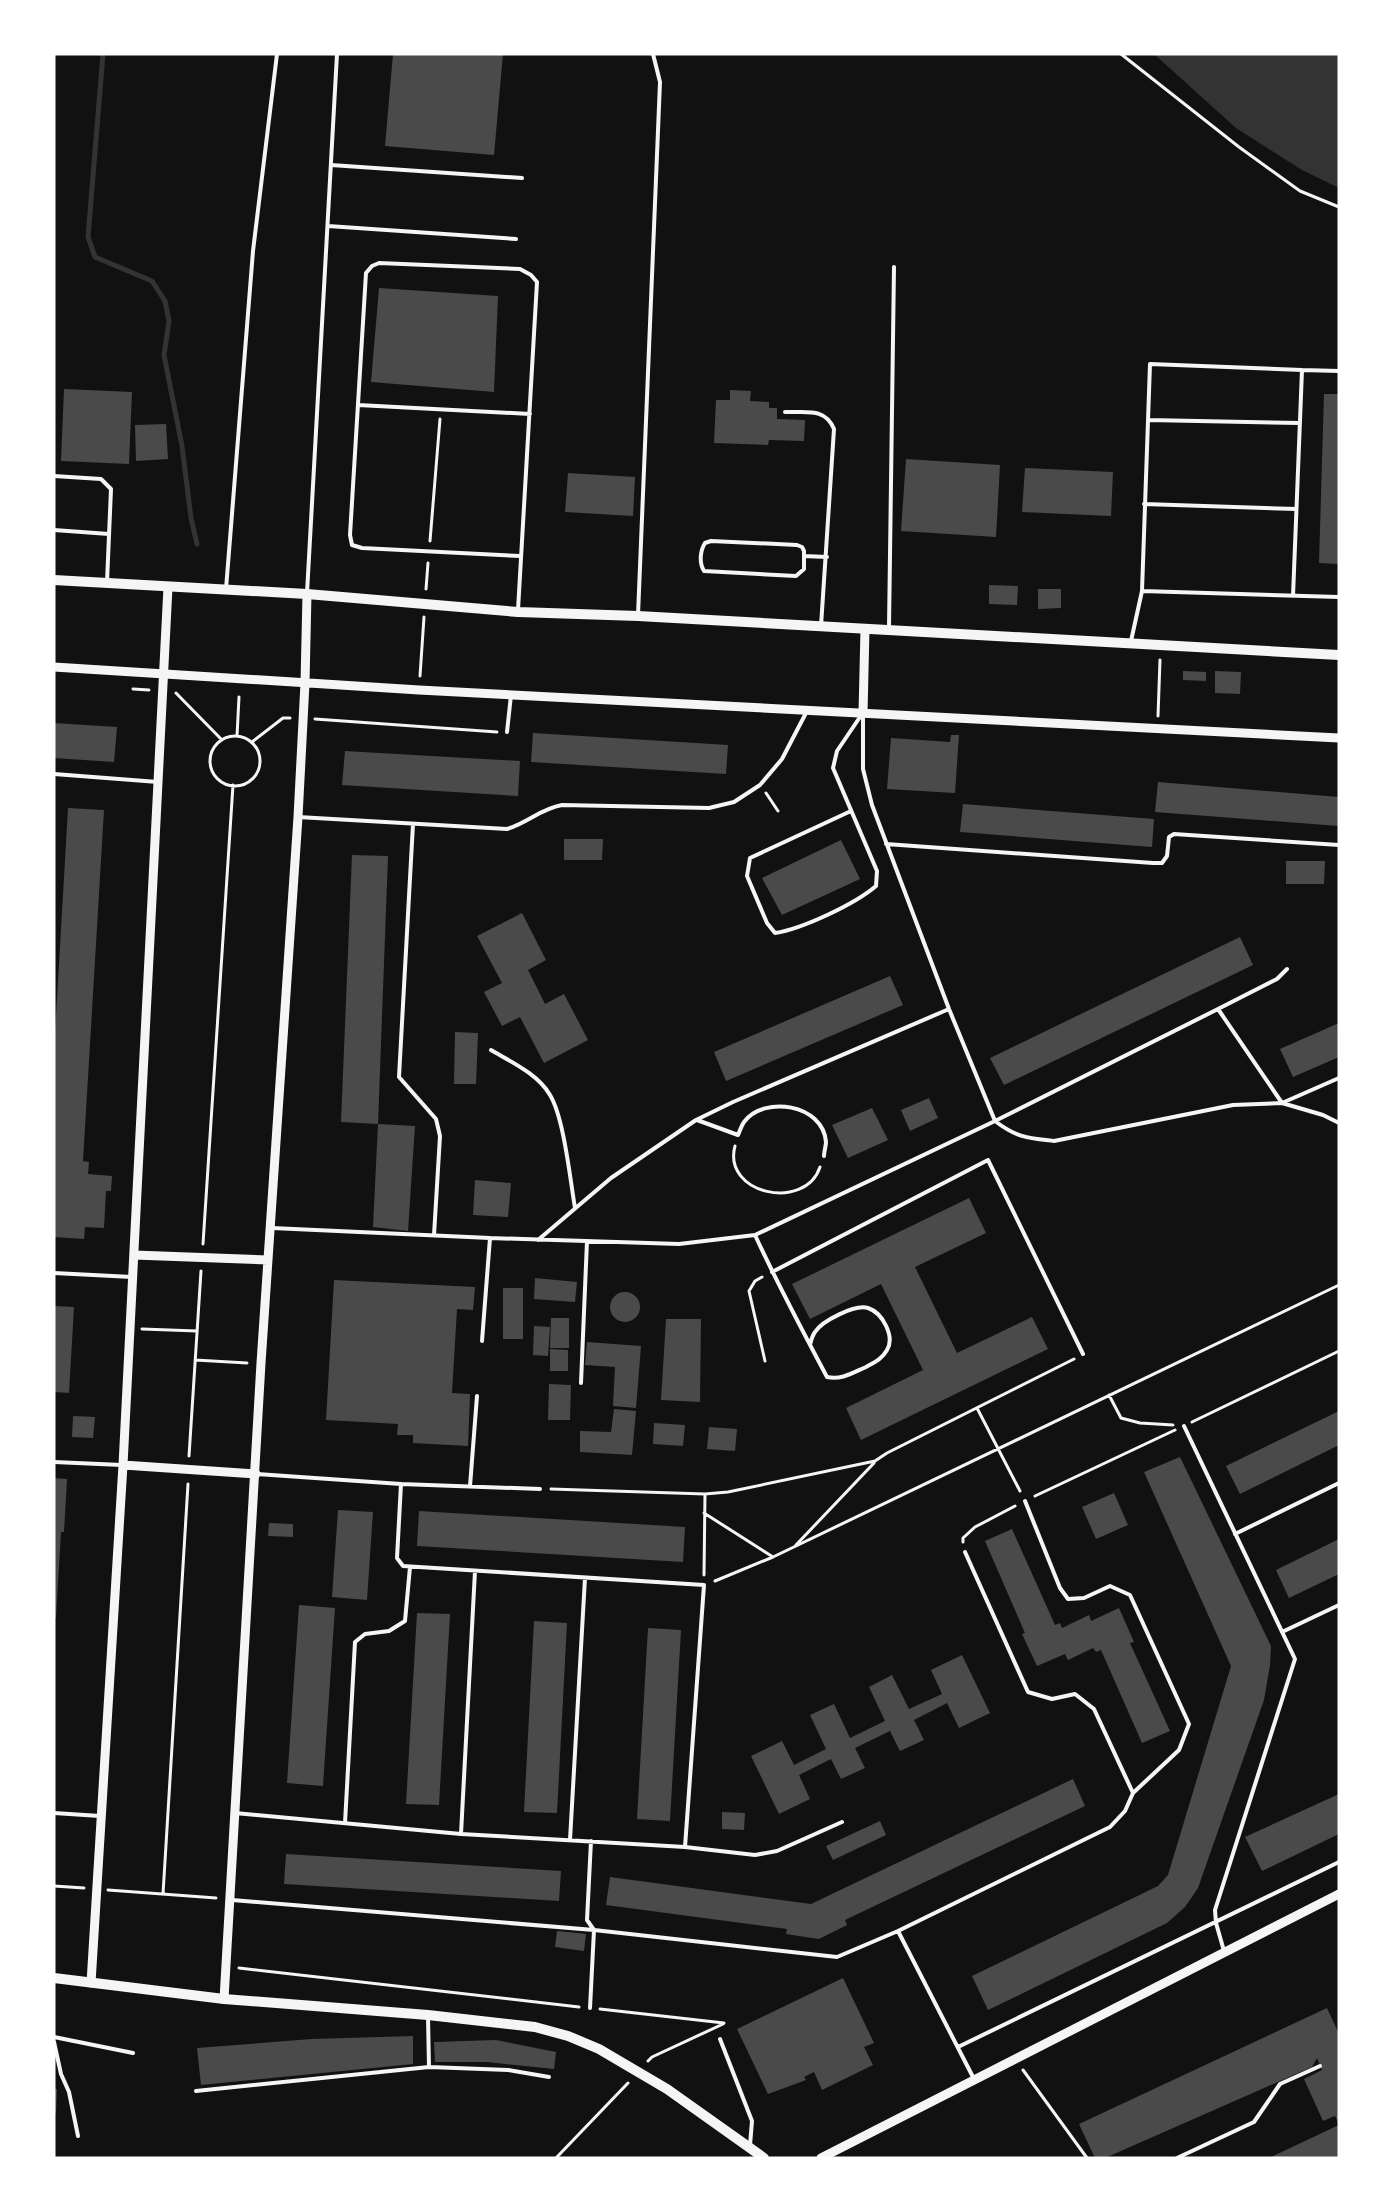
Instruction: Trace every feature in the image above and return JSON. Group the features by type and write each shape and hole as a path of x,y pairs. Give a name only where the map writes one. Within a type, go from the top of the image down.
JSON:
{"main road":[{"path":"54,580 307,594 518,612 638,616 1339,655"},
{"path":"54,1978 224,1999 428,2015 535,2027 568,2036 599,2049 667,2089 764,2158"}],"street":[{"path":"91,1983 123,1465 168,587"},
{"path":"224,1999 261,1363 298,817 307,594"},
{"path":"863,713 865,629"},
{"path":"54,667 305,684 1339,738"},
{"path":"134,1255 268,1260"},
{"path":"123,1465 256,1474"},
{"path":"821,2158 1339,1894"}],"lane":[{"path":"226,590 253,251 277,54"},
{"path":"307,594 337,54"},
{"path":"638,616 660,82 653,54"},
{"path":"331,165 522,178"},
{"path":"328,226 516,239"},
{"path":"518,612 537,282 531,275 520,269 379,263 372,266 366,273 350,535 352,545 362,548 520,556"},
{"path":"889,631 894,267"},
{"path":"1131,644 1142,591 1150,364 1339,371"},
{"path":"1293,596 1302,370"},
{"path":"358,405 530,414"},
{"path":"785,412 822,414 830,420 834,429 821,627"},
{"path":"1148,420 1300,423"},
{"path":"54,476 101,479 111,489 107,583"},
{"path":"1144,504 1296,509"},
{"path":"54,530 109,534"},
{"path":"711,541 797,545 802,547 804,556 804,569 796,576 708,572 704,571 701,566 702,548 705,543 711,541"},
{"path":"804,556 826,557"},
{"path":"1142,591 1339,597"},
{"path":"507,732 511,695"},
{"path":"298,817 507,829 525,823 546,808 562,805 709,808 734,802 760,785 782,759 807,710"},
{"path":"850,811 750,858 747,876 767,923 775,933 790,931 843,907 864,897 876,886 877,871 833,768 837,751 863,713"},
{"path":"863,713 863,769 872,805 949,1009 995,1121 1010,1132 1026,1138 1054,1141 1233,1105 1282,1103 1323,1115 1339,1123"},
{"path":"54,774 159,782"},
{"path":"413,824 399,1077 436,1119 440,1136 434,1235"},
{"path":"886,844 1153,863 1162,863 1167,856 1169,837 1174,834 1339,845"},
{"path":"270,1228 490,1239 679,1245 755,1235 995,1121 1277,979 1287,969"},
{"path":"538,1240 611,1178 696,1120 949,1009"},
{"path":"1218,1009 1282,1103"},
{"path":"491,1050 531,1074 550,1095 560,1124 575,1208"},
{"path":"1282,1103 1339,1078"},
{"path":"696,1120 738,1135 743,1123 754,1114 768,1107 783,1106 812,1117 822,1129 826,1141 824,1156"},
{"path":"772,1272 988,1160 1083,1354"},
{"path":"755,1235 772,1272 826,1377 844,1377 881,1359 889,1348 889,1332 883,1319 869,1308 853,1309 824,1323 814,1333 810,1345"},
{"path":"482,1341 490,1239"},
{"path":"581,1383 587,1241"},
{"path":"54,1273 133,1277"},
{"path":"470,1486 477,1396"},
{"path":"1184,1426 1295,1659 1215,1910 1216,1923 1224,1951"},
{"path":"54,1462 123,1465"},
{"path":"256,1474 401,1484 540,1489"},
{"path":"1235,1534 1339,1483"},
{"path":"401,1484 397,1558 403,1566 704,1585 685,1847"},
{"path":"229,1899 594,1930 837,1957 898,1930 1110,1827 1125,1810 1133,1793 1179,1750 1189,1724 1130,1595 1110,1586 1084,1598 1068,1599 1060,1588 1025,1501"},
{"path":"965,1552 1028,1692 1052,1699 1075,1694 1094,1709 1133,1793"},
{"path":"345,1823 355,1642 365,1634 389,1630 405,1621 410,1567"},
{"path":"461,1834 475,1571"},
{"path":"570,1840 585,1578"},
{"path":"1282,1632 1339,1605"},
{"path":"54,1813 100,1816"},
{"path":"235,1813 461,1834 685,1847 755,1855 777,1851 842,1822"},
{"path":"590,2008 594,1930 587,1920 591,1841"},
{"path":"958,2048 1339,1862"},
{"path":"898,1930 974,2079"},
{"path":"428,2015 429,2067"},
{"path":"54,2037 133,2052"},
{"path":"720,2039 752,2121 750,2148"},
{"path":"54,2042 69,2092 78,2136"},
{"path":"1177,2158 1254,2122 1280,2084 1320,2066"},
{"path":"196,2091 429,2067 508,2070 549,2077"}],"path":[{"path":"1120,54 1239,147 1300,191 1339,207"},
{"path":"418,690 441,410"},
{"path":"1157,728 1161,646"},
{"path":"133,689 177,693 222,740"},
{"path":"237,736 239,697"},
{"path":"252,741 283,718 507,732"},
{"path":"237,736 252,741 258,748 261,760 257,774 249,781 233,784 218,779 210,763 215,746 222,740 237,736"},
{"path":"163,1894 233,784"},
{"path":"760,785 778,811"},
{"path":"738,1135 733,1154 734,1165 740,1176 748,1184 772,1193 786,1194 810,1183 818,1173 824,1156"},
{"path":"765,1361 748,1291 755,1281 772,1272"},
{"path":"705,1494 704,1585 773,1557 1339,1285"},
{"path":"130,1329 197,1331"},
{"path":"965,1552 963,1538 975,1527 1339,1351"},
{"path":"794,1547 876,1461 887,1453 1083,1354"},
{"path":"195,1360 261,1363"},
{"path":"1109,1395 1121,1418 1140,1423 1184,1426"},
{"path":"977,1408 1025,1501"},
{"path":"540,1489 705,1494 728,1492 876,1461"},
{"path":"704,1512 773,1557"},
{"path":"54,1886 229,1899"},
{"path":"226,1966 724,2023"},
{"path":"1015,2059 1087,2158"}],"shaded area":[{"path":"1154,54 1339,54 1339,188 1302,170 1236,128"}],"building":[{"path":"393,54 503,54 494,155 385,146"},
{"path":"379,288 498,296 494,392 371,382"},
{"path":"64,389 132,392 129,464 61,461"},
{"path":"730,390 751,391 750,401 769,402 769,408 777,408 777,419 805,420 804,441 769,440 768,445 714,443 716,400 730,400"},
{"path":"1324,394 1339,394 1339,564 1319,563"},
{"path":"166,424 168,459 136,461 135,425"},
{"path":"906,459 1000,465 996,537 901,531"},
{"path":"1025,468 1113,472 1111,516 1022,512"},
{"path":"568,473 635,477 633,516 565,512"},
{"path":"989,585 1018,586 1017,605 989,604"},
{"path":"1038,589 1061,589 1061,608 1038,609"},
{"path":"1183,671 1206,672 1206,681 1183,680"},
{"path":"1215,671 1241,672 1240,694 1215,693"},
{"path":"54,723 117,727 114,762 54,758"},
{"path":"533,733 728,745 726,774 531,762"},
{"path":"951,735 959,735 955,793 887,789 891,738 950,742"},
{"path":"345,751 520,761 518,796 342,785"},
{"path":"1158,782 1339,797 1339,826 1155,812"},
{"path":"963,804 1154,819 1152,847 960,832"},
{"path":"68,808 104,810 83,1161 89,1162 88,1174 112,1176 111,1191 106,1191 104,1228 85,1227 84,1239 54,1237 54,1050"},
{"path":"564,839 603,839 602,860 564,860"},
{"path":"841,840 860,879 782,915 762,878"},
{"path":"352,855 388,856 378,1124 341,1122"},
{"path":"1286,861 1325,861 1324,884 1286,884"},
{"path":"522,913 546,960 528,970 545,1004 564,994 588,1040 544,1063 520,1017 502,1026 484,992 502,983 477,936"},
{"path":"1240,937 1253,965 1004,1085 990,1058"},
{"path":"890,976 903,1005 726,1081 714,1052"},
{"path":"1339,1023 1339,1057 1293,1077 1280,1049"},
{"path":"455,1032 478,1033 476,1084 454,1084"},
{"path":"929,1098 938,1118 910,1131 901,1110"},
{"path":"872,1108 888,1140 848,1158 832,1125"},
{"path":"378,1124 415,1126 408,1231 373,1227"},
{"path":"475,1180 511,1183 508,1217 473,1215"},
{"path":"969,1198 986,1233 915,1267 957,1353 1032,1317 1048,1349 861,1440 846,1408 923,1370 881,1284 810,1319 792,1284"},
{"path":"535,1278 577,1282 575,1302 534,1299"},
{"path":"334,1280 475,1287 473,1310 457,1309 452,1393 470,1394 468,1446 413,1443 413,1435 397,1435 398,1424 326,1420"},
{"path":"503,1288 523,1288 523,1339 503,1339"},
{"path":"625,1292 636,1296 640,1307 636,1318 625,1322 614,1318 610,1307 614,1296"},
{"path":"54,1306 74,1307 69,1393 54,1392"},
{"path":"551,1318 569,1318 569,1348 550,1348"},
{"path":"666,1319 701,1319 700,1402 661,1400"},
{"path":"534,1326 550,1327 548,1356 533,1355"},
{"path":"587,1342 641,1346 636,1408 613,1406 615,1367 585,1365"},
{"path":"550,1349 568,1350 568,1371 550,1371"},
{"path":"549,1384 571,1385 570,1420 548,1420"},
{"path":"614,1409 636,1411 632,1455 580,1452 580,1431 611,1432"},
{"path":"1339,1411 1339,1445 1240,1494 1226,1466"},
{"path":"73,1416 95,1417 93,1438 72,1437"},
{"path":"654,1423 685,1425 683,1446 653,1444"},
{"path":"709,1427 737,1429 735,1451 707,1449"},
{"path":"1180,1457 1271,1646 1264,1700 1198,1888 1185,1907 1167,1923 988,2010 972,1976 1158,1886 1168,1875 1231,1666 1144,1472"},
{"path":"54,1478 67,1479 64,1532 61,1532 56,1618 54,1618"},
{"path":"1114,1493 1128,1525 1096,1539 1082,1507"},
{"path":"338,1510 373,1512 367,1600 332,1597"},
{"path":"419,1511 685,1527 683,1562 417,1546"},
{"path":"269,1523 293,1524 293,1537 268,1536"},
{"path":"1012,1529 1055,1625 1060,1623 1062,1628 1089,1615 1091,1621 1119,1608 1134,1642 1130,1643 1170,1731 1142,1743 1101,1650 1096,1652 1093,1648 1068,1660 1065,1654 1037,1666 985,1541"},
{"path":"1339,1539 1339,1574 1289,1598 1276,1570"},
{"path":"299,1605 335,1608 323,1786 287,1783"},
{"path":"417,1613 450,1614 439,1805 406,1804"},
{"path":"534,1621 567,1623 557,1813 524,1812"},
{"path":"648,1628 681,1630 670,1821 637,1819"},
{"path":"962,1655 990,1713 959,1728 947,1703 914,1720 924,1740 900,1751 890,1731 855,1748 865,1768 841,1779 831,1759 799,1775 810,1799 779,1814 751,1756 782,1741 794,1765 826,1749 810,1715 834,1704 850,1738 885,1721 869,1687 892,1675 909,1709 942,1694 931,1670"},
{"path":"1073,1779 1085,1806 845,1920 847,1925 819,1939 786,1934 787,1929 606,1905 610,1877 811,1904"},
{"path":"1339,1794 1339,1834 1262,1871 1245,1837"},
{"path":"722,1812 745,1813 744,1830 722,1829"},
{"path":"880,1821 886,1835 833,1860 826,1846"},
{"path":"286,1854 561,1871 559,1901 284,1884"},
{"path":"557,1931 586,1934 584,1951 555,1947"},
{"path":"843,1978 874,2043 864,2047 873,2065 822,2090 814,2072 804,2077 806,2080 768,2094 737,2029"},
{"path":"1327,2008 1339,2034 1339,2124 1335,2116 1323,2121 1304,2079 1322,2070 1317,2058 1312,2067 1105,2158 1095,2158 1079,2124"},
{"path":"413,2036 413,2064 201,2085 197,2048 312,2039"},
{"path":"496,2040 556,2052 554,2069 487,2062 435,2062 434,2042"},
{"path":"54,2089 57,2089 56,2113 54,2113"},
{"path":"1339,2125 1339,2158 1269,2158"}],"waterway":[{"path":"103,54 88,237 95,257 152,281 165,301 169,321 164,355 182,446 191,518 197,544"}]}
